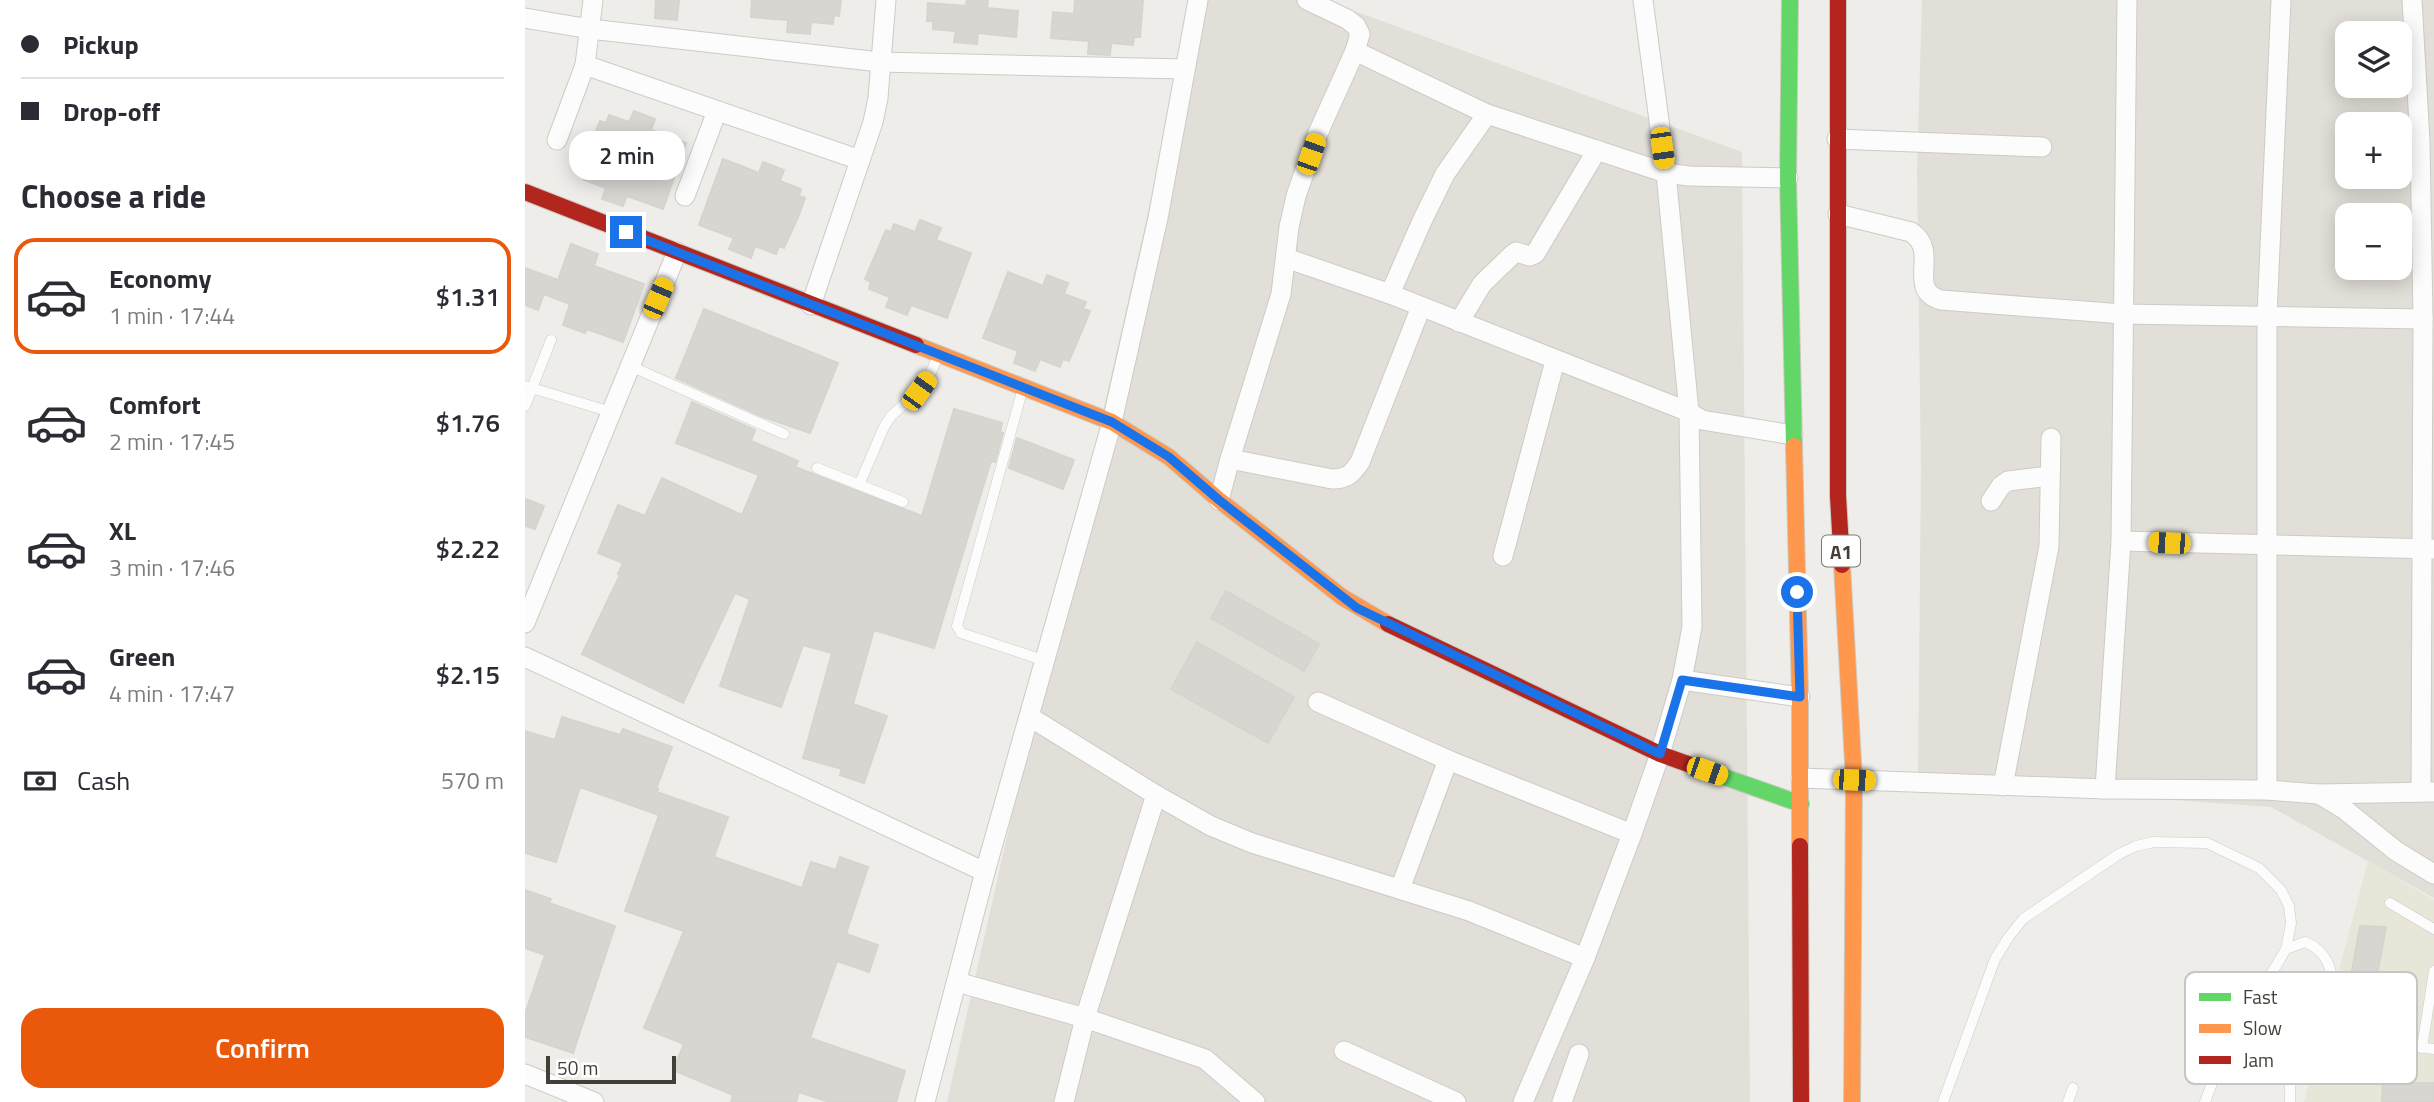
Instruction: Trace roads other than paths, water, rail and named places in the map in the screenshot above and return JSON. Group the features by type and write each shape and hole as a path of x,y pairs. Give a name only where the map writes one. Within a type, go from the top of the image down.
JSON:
{"main road":[{"name":"A1","path":"1790,0 1788,178 1800,697 1801,1102"},
{"name":"A1","path":"1838,0 1838,496 1854,780 1852,1102"},
{"path":"525,192 1112,422 1169,457 1219,500 1357,608 1660,754 1801,804"}],"street":[{"path":"557,140 585,65 593,0"},
{"path":"811,305 878,98 886,0"},
{"path":"925,1102 985,872 1112,422 1158,218 1198,0"},
{"path":"1219,500 1281,294 1289,227 1296,196 1318,133 1360,34 1356,26 1307,0"},
{"path":"1523,1102 1585,958 1632,834 1660,754 1690,646 1689,412 1666,173 1643,0"},
{"path":"2105,789 2121,541 2127,0"},
{"path":"2267,790 2267,315 2281,0"},
{"path":"1801,778 2105,789 2267,790 2318,794 2428,792 2427,142 2412,0"},
{"path":"525,18 590,30 880,62 1184,69"},
{"path":"1355,51 1487,114 1666,173 1788,178"},
{"path":"585,65 860,160"},
{"path":"685,196 717,111"},
{"path":"1390,294 1445,174 1487,114"},
{"path":"1837,139 2042,147"},
{"path":"1459,322 1482,284 1512,255 1516,252 1530,256 1535,254 1597,150"},
{"path":"1838,214 1911,232 1920,239 1923,247 1925,289 1930,296 1941,300 2123,314 2428,318"},
{"path":"525,622 677,252"},
{"path":"1286,258 1390,294 1689,412 1702,420 1793,435"},
{"path":"1230,459 1332,479 1343,479 1353,473 1360,462 1421,307"},
{"path":"1503,556 1555,360"},
{"path":"2003,786 2047,562 2051,438"},
{"path":"1991,500 2008,481 2050,475"},
{"path":"2121,541 2428,549"},
{"path":"525,657 985,872"},
{"path":"1682,680 1800,697"},
{"path":"1318,702 1448,760 1632,834"},
{"path":"1030,717 1211,826 1252,843 1469,911 1585,958"},
{"path":"1400,889 1448,760"},
{"path":"2318,794 2434,874"},
{"path":"1064,1102 1085,1018 1156,795"},
{"path":"957,982 1085,1018 1205,1059 1255,1102"},
{"path":"1344,1051 1455,1102"},
{"path":"1562,1102 1579,1054"},
{"path":"525,1074 594,1102"}],"lane":[{"path":"525,407 529,387 551,340"},
{"path":"859,485 884,427 891,416 924,385 938,355"},
{"path":"630,366 784,434"},
{"path":"529,387 611,412"},
{"path":"1023,388 957,626 961,633 1046,661"},
{"path":"817,468 903,502"},
{"path":"1944,1102 1995,959 2008,938 2023,919 2119,854 2136,846 2154,842 2207,843 2259,868 2281,890 2289,906 2291,923 2286,949 2272,972"},
{"path":"2390,903 2434,929"},
{"path":"2286,949 2305,942 2318,947 2326,957 2330,972"},
{"path":"2422,1048 2434,971"},
{"path":"2417,1047 2434,1049"},
{"path":"2205,1102 2212,1084"},
{"path":"2290,1102 2291,1084"},
{"path":"2068,1102 2073,1088"}]}
